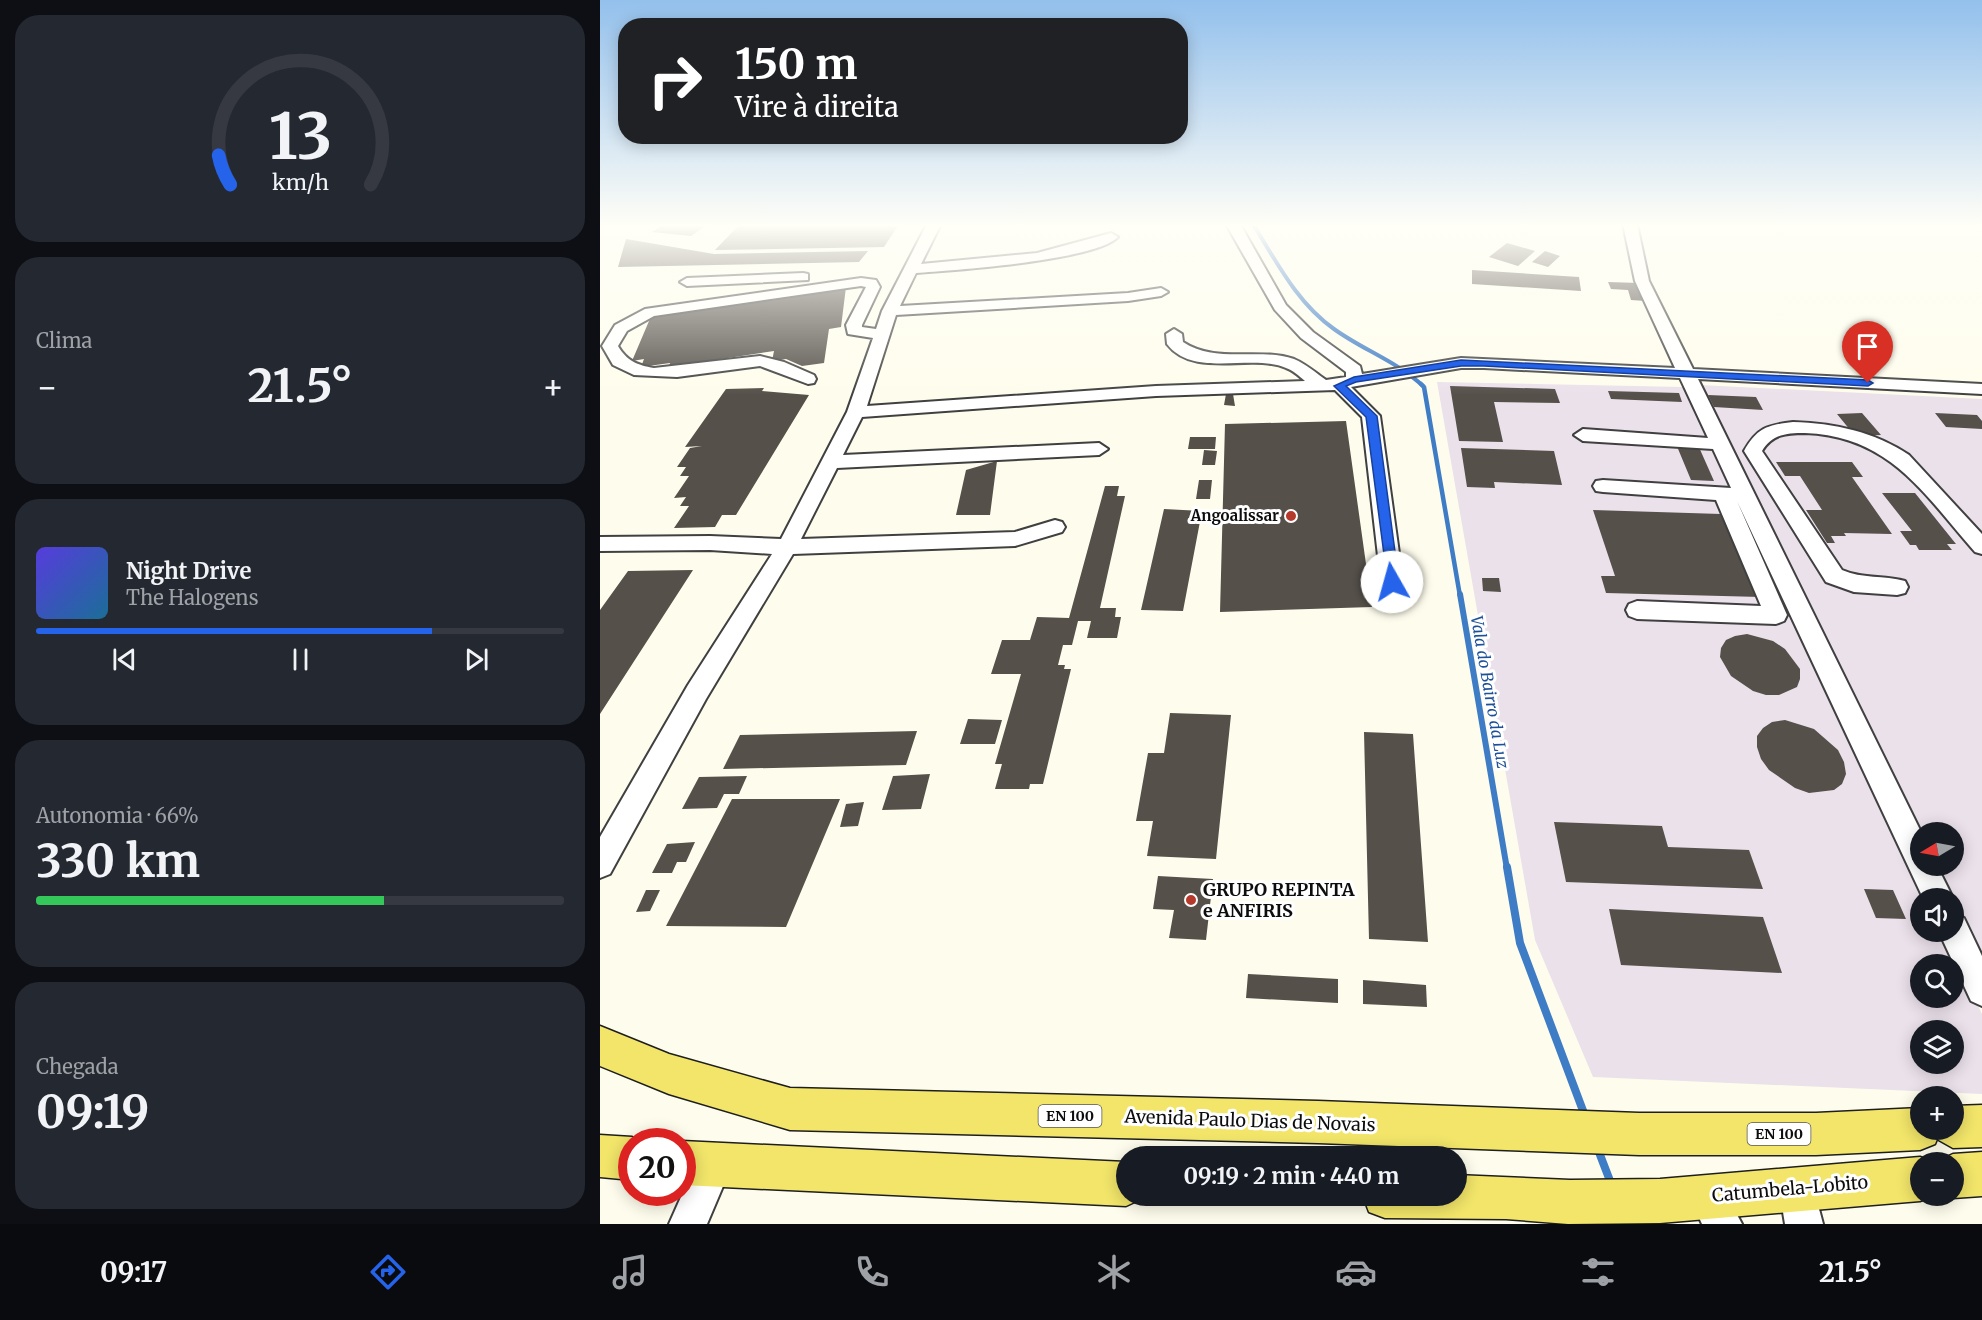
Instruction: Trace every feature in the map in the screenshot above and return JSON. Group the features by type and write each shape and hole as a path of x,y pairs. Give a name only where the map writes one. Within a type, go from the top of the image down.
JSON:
{"main road":[{"name":"Avenida Paulo Dias de Novais","path":"600,1046 679,1077 790,1109 1318,1122 1639,1134 1816,1134 1910,1129"},
{"path":"1964,1127 1982,1126"},
{"path":"600,1156 618,1157"},
{"path":"698,1164 1116,1184"},
{"path":"1964,1175 1982,1174"},
{"name":"Catumbela-Lobito","path":"1508,1210 1570,1202 1660,1201 1715,1210 1800,1206 1910,1181"},
{"path":"1467,1205 1508,1210"}],"street":[{"path":"687,282 706,281"},
{"path":"600,864 697,692 786,547 830,462 855,412 890,311 897,281"},
{"path":"1265,281 1280,307 1307,334 1354,370 1338,383"},
{"path":"1637,609 1776,615 1733,494 1718,444 1642,281"},
{"path":"808,379 761,361 665,373 641,372 619,362 610,346 621,328 650,312 861,282 871,283 873,287 854,325 854,331 882,335"},
{"path":"890,311 1128,297 1161,292"},
{"path":"1174,334 1175,344 1181,350 1201,356 1288,362 1338,383 1371,416 1392,582"},
{"path":"855,412 1156,391 1338,383 1461,363 1982,389"},
{"path":"1897,587 1854,584 1834,576 1753,451 1764,435 1789,427 1833,430 1876,444 1900,458 1982,547"},
{"path":"1583,435 1718,444"},
{"path":"830,462 1099,449"},
{"path":"1603,486 1733,494"},
{"path":"1733,494 1910,841"},
{"path":"600,544 710,543 786,547 1015,538 1055,527"},
{"path":"1959,942 1982,990"},
{"path":"688,1224 698,1164"}],"shaded area":[{"path":"1437,382 1683,387 1910,862 1910,876 1916,876 1922,888 1910,888 1910,942 1948,942 1953,954 1910,954 1910,1008 1964,1008 1964,976 1982,1014 1982,1094 1964,1093 1964,1086 1910,1086 1910,1091 1593,1077 1535,940"},
{"path":"1700,385 1982,399 1982,970 1964,933 1964,888 1943,888 1937,876 1964,876 1964,822 1915,822"}],"building":[{"path":"1472,281 1580,281 1581,291 1472,284"},
{"path":"1608,282 1640,283 1646,301 1631,300 1628,290 1611,289"},
{"path":"846,287 841,327 829,329 824,363 802,366 786,359 772,361 774,351 669,367 670,363 641,367 644,359 632,361 652,314"},
{"path":"1450,386 1555,389 1560,403 1494,402 1503,442 1459,441"},
{"path":"764,388 762,391 809,395 736,515 722,515 715,527 674,528 689,506 680,506 686,497 674,498 689,476 680,476 686,467 677,467 690,448 702,446 685,447 726,389"},
{"path":"1608,391 1679,393 1682,402 1611,399"},
{"path":"1226,394 1233,394 1235,406 1224,405"},
{"path":"1708,395 1756,397 1763,410 1714,407"},
{"path":"1862,413 1881,435 1855,436 1837,414"},
{"path":"1935,413 1977,415 1982,421 1982,429 1946,427"},
{"name":"Angoalissar","path":"1346,421 1372,607 1220,612 1225,424"},
{"path":"1190,437 1216,437 1215,449 1188,449"},
{"path":"1676,444 1698,445 1714,481 1691,480"},
{"path":"1461,448 1554,451 1562,485 1494,482 1495,488 1467,487"},
{"path":"1204,450 1217,451 1215,465 1202,465"},
{"path":"997,461 990,515 956,515 966,470"},
{"path":"1776,462 1852,462 1863,477 1852,477 1892,534 1844,533 1846,536 1831,536 1835,543 1827,543 1806,510 1822,510 1800,476 1785,476"},
{"path":"1199,480 1212,480 1210,499 1196,499"},
{"path":"1105,486 1119,486 1117,496 1125,496 1100,608 1116,608 1115,617 1121,617 1117,638 1087,638 1091,621 1078,621 1072,645 1063,645 1058,665 1065,665 1064,669 1071,669 1043,784 1030,784 1029,789 995,789 1002,764 995,764 1021,674 991,674 1002,640 1030,640 1037,617 1069,618"},
{"path":"1882,493 1915,493 1956,544 1947,544 1952,550 1919,550 1916,545 1910,545 1900,531 1912,531"},
{"path":"1164,509 1202,511 1183,611 1141,610"},
{"path":"1593,510 1721,514 1761,597 1606,593 1601,576 1615,576"},
{"path":"693,570 600,714 600,610 628,571"},
{"path":"1482,578 1499,578 1501,592 1483,591"},
{"path":"1747,634 1773,641 1785,649 1800,669 1797,687 1779,695 1766,695 1753,691 1731,676 1720,657 1721,648 1726,640"},
{"path":"1170,713 1231,715 1216,859 1147,856 1153,821 1136,821 1148,753 1164,753"},
{"path":"968,719 1002,720 995,744 960,744"},
{"path":"1785,720 1814,729 1838,750 1844,762 1846,774 1842,784 1834,790 1809,793 1795,788 1769,770 1761,759 1757,747 1757,736 1772,722"},
{"path":"917,731 906,765 723,769 740,735"},
{"path":"1364,732 1413,734 1428,942 1369,939"},
{"path":"930,774 921,809 882,810 893,776"},
{"path":"747,776 739,794 724,794 717,808 682,809 699,777"},
{"path":"732,799 840,799 786,927 666,926"},
{"path":"864,802 858,826 840,827 846,804"},
{"path":"1554,822 1662,826 1668,847 1749,850 1763,889 1566,882"},
{"path":"695,842 686,862 677,862 672,873 652,873 667,844"},
{"path":"1158,876 1213,879 1206,940 1169,938 1174,910 1153,909"},
{"path":"1864,889 1893,890 1906,919 1876,918"},
{"path":"646,890 660,890 650,911 636,912"},
{"path":"1609,909 1763,917 1782,973 1621,965"},
{"path":"1248,974 1338,979 1338,1003 1246,998"},
{"path":"1363,980 1426,985 1427,1007 1363,1004"}],"waterway":[{"name":"Vala do Bairro da Luz","path":"1288,281 1321,319 1413,377 1423,386"},
{"name":"Vala do Bairro da Luz","path":"1423,386 1460,596"},
{"name":"Vala do Bairro da Luz","path":"1460,594 1507,869"},
{"name":"Vala do Bairro da Luz","path":"1507,867 1520,943 1585,1116"},
{"name":"Vala do Bairro da Luz","path":"1597,1147 1612,1186"}],"place":[{"name":"Angoalissar","path":"1291,516"},
{"name":"GRUPO REPINTA e ANFIRIS","path":"1191,900"}],"route":[{"path":"1392,582 1371,416 1339,386 1354,380 1461,363 1868,383"}]}
